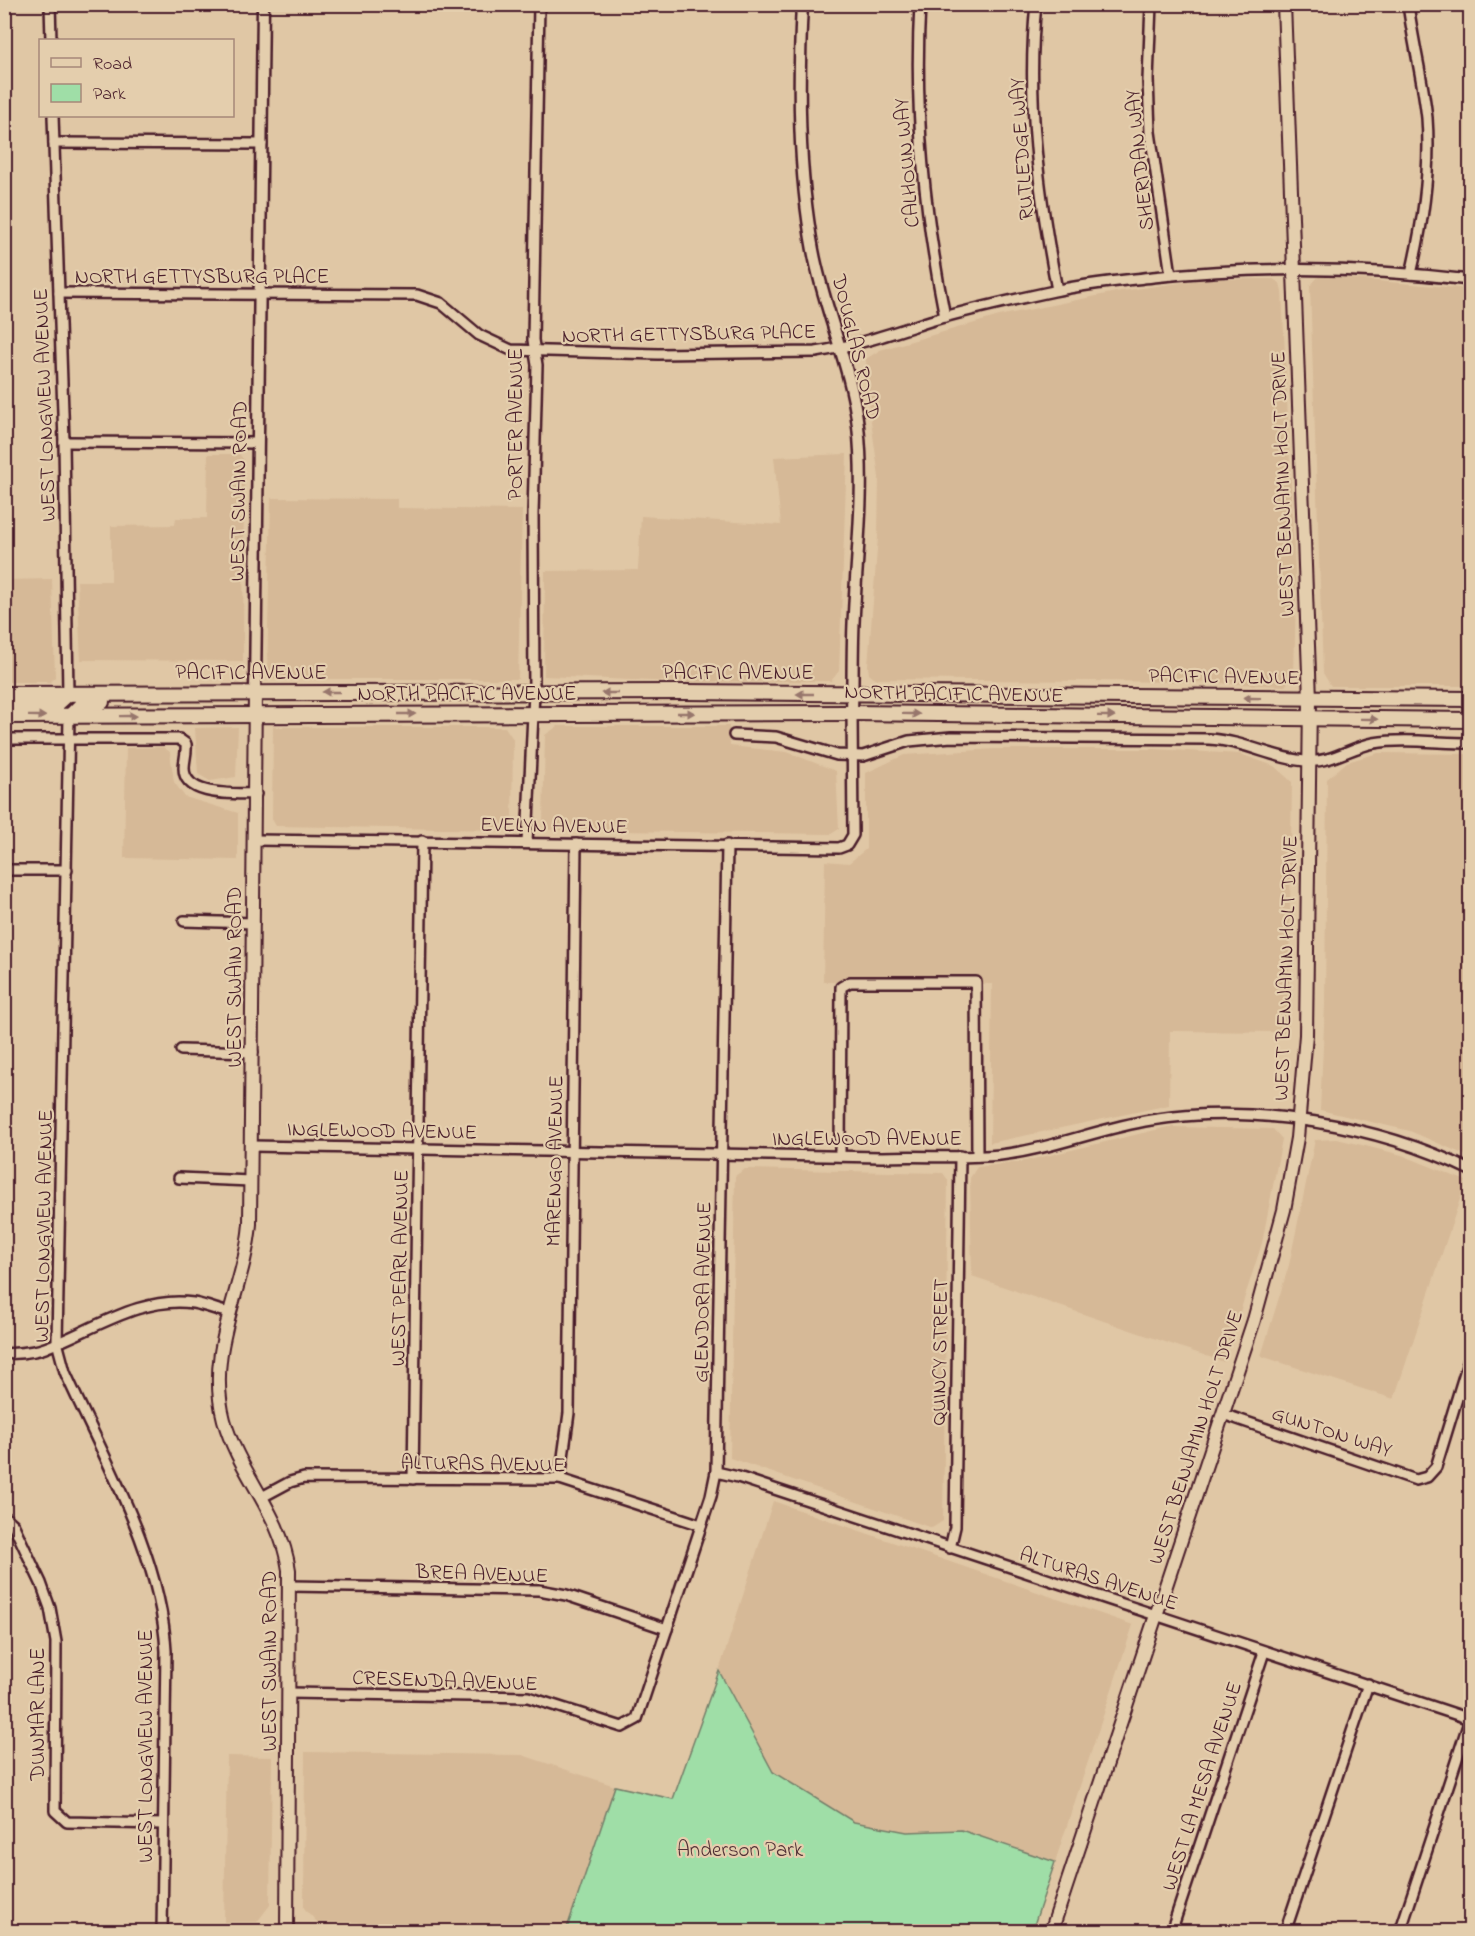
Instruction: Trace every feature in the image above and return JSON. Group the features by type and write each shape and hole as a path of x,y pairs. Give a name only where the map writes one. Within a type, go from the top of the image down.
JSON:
{"main road":[{"name":"WEST BENJAMIN HOLT DRIVE","path":"1051,1932 1270,1268 1287,1194 1299,1121 1306,1035 1310,699 1284,4"},
{"name":"PACIFIC AVENUE","path":"4,694 255,692 853,694 1470,699"},
{"name":"WEST SWAIN ROAD","path":"255,692 256,840 249,1239 229,1313 219,1364 224,1418 238,1455 279,1529 287,1554 290,1586 287,1932"},
{"path":"4,704 57,705 68,694"},
{"path":"69,717 82,704 122,702 135,694"},
{"name":"NORTH PACIFIC AVENUE","path":"4,716 852,713 1470,720"}],"street":[{"path":"50,4 51,39"},
{"name":"WEST SWAIN ROAD","path":"255,692 264,4"},
{"name":"PORTER AVENUE","path":"527,843 534,693 535,352 533,340 539,4"},
{"name":"DOUGLAS ROAD","path":"802,4 800,90 813,250 854,402 861,471 852,713 854,829 849,842"},
{"name":"CALHOUN WAY","path":"920,4 918,102 922,174 929,231 945,317"},
{"name":"RUTLEDGE WAY","path":"1036,4 1033,102 1037,167 1057,290"},
{"name":"SHERIDAN WAY","path":"1151,4 1148,80 1150,132 1171,275"},
{"path":"1408,4 1422,79 1428,149 1425,207 1411,274"},
{"name":"WEST LONGVIEW AVENUE","path":"53,117 64,442 68,694"},
{"path":"54,143 262,144"},
{"name":"NORTH GETTYSBURG PLACE","path":"59,293 417,295 441,303 479,335 496,345 511,350 661,354 816,352 840,348 945,317 1057,290 1101,282 1171,275 1293,269 1411,274 1470,280"},
{"path":"64,442 257,443"},
{"name":"WEST LONGVIEW AVENUE","path":"69,717 57,1342 65,1372 139,1536 158,1589 166,1651 162,1932"},
{"path":"734,735 790,740 837,755 852,756 869,755 924,738 1165,739 1238,742 1310,762 1329,759 1358,746 1378,742 1470,743"},
{"path":"4,739 179,739 186,744 184,769 197,787 213,792 256,794"},
{"name":"EVELYN AVENUE","path":"256,840 838,848 849,842"},
{"name":"WEST PEARL AVENUE","path":"413,1479 422,841"},
{"name":"MARENGO AVENUE","path":"560,1479 569,1413 576,843"},
{"name":"GLENDORA AVENUE","path":"631,1724 637,1719 701,1525 716,1472 727,845"},
{"path":"4,870 67,870"},
{"path":"184,921 254,923"},
{"path":"840,1156 841,987 850,982 976,982 977,1156"},
{"path":"181,1050 253,1052"},
{"name":"INGLEWOOD AVENUE","path":"252,1146 840,1156 977,1156 1034,1149 1125,1125 1184,1115 1229,1114 1299,1121 1374,1134 1416,1147 1470,1170"},
{"name":"QUINCY STREET","path":"950,1548 955,1515 960,1156"},
{"path":"179,1178 251,1181"},
{"path":"4,1354 45,1349 140,1309 192,1303 229,1313"},
{"name":"GUNTON WAY","path":"1223,1414 1416,1480 1430,1475 1436,1467 1470,1356"},
{"name":"ALTURAS AVENUE","path":"716,1472 738,1477 1470,1719"},
{"name":"ALTURAS AVENUE","path":"262,1497 290,1482 304,1478 560,1479 701,1525"},
{"name":"DUNMAR LANE","path":"4,1516 13,1524 41,1583 50,1608 56,1642 55,1811 67,1822 163,1824"},
{"name":"BREA AVENUE","path":"290,1586 539,1590 566,1595 667,1629"},
{"name":"WEST LA MESA AVENUE","path":"1171,1932 1264,1652"},
{"path":"1285,1932 1368,1684"},
{"name":"CRESENDA AVENUE","path":"289,1693 528,1697 617,1725 631,1724"},
{"path":"1400,1932 1470,1719"}],"shaded area":[{"path":"1319,276 1470,289 1470,686 1331,686 1323,673 1310,286"},
{"path":"1207,279 1273,279 1280,283 1282,291 1296,594 1294,675 1285,686 1194,682 875,679 869,674 878,537 879,477 868,400 866,359 880,350 1003,315 1121,291"},
{"path":"208,454 239,454 244,460 243,661 81,660 77,581 111,581 111,526 175,525 176,518 207,518"},
{"path":"847,454 839,671 831,681 674,682 544,676 545,571 638,570 641,516 781,525 774,457"},
{"path":"271,498 397,499 397,508 522,510 518,679 272,679 267,675"},
{"path":"52,579 55,677 50,682 5,682 5,580"},
{"path":"558,726 729,726 730,746 787,752 836,771 839,829 831,834 549,830 543,822 545,735"},
{"path":"238,727 236,777 210,781 198,774 195,728"},
{"path":"273,727 505,727 513,739 512,822 503,830 276,826 272,819"},
{"path":"163,747 170,752 174,782 185,797 238,813 238,860 124,858 126,748"},
{"path":"994,749 1154,749 1240,754 1274,766 1292,782 1288,1032 1170,1031 1169,1105 990,1143 992,984 823,982 825,861 849,863 866,849 866,773 904,755"},
{"path":"1378,753 1470,754 1470,1157 1410,1131 1320,1110 1325,1005 1327,779 1347,762"},
{"path":"1168,1127 1273,1129 1282,1139 1262,1243 1224,1362 972,1276 970,1178 977,1167 1021,1162"},
{"path":"1337,1139 1402,1155 1466,1181 1394,1399 1261,1356 1289,1265 1315,1140"},
{"path":"745,1169 943,1173 948,1180 943,1521 932,1528 730,1458 735,1176"},
{"path":"773,1501 1133,1625 1055,1862 961,1830 907,1832 854,1822 773,1772 719,1671"},
{"path":"305,1752 522,1755 615,1786 566,1931 420,1932 357,1922 318,1923 304,1908"},
{"path":"227,1756 272,1757 270,1905 257,1922 224,1922"}],"green space":[{"name":"Anderson Park","path":"719,1671 773,1772 854,1822 907,1832 961,1830 1055,1862 1032,1931 566,1931 615,1786 673,1799"}]}
